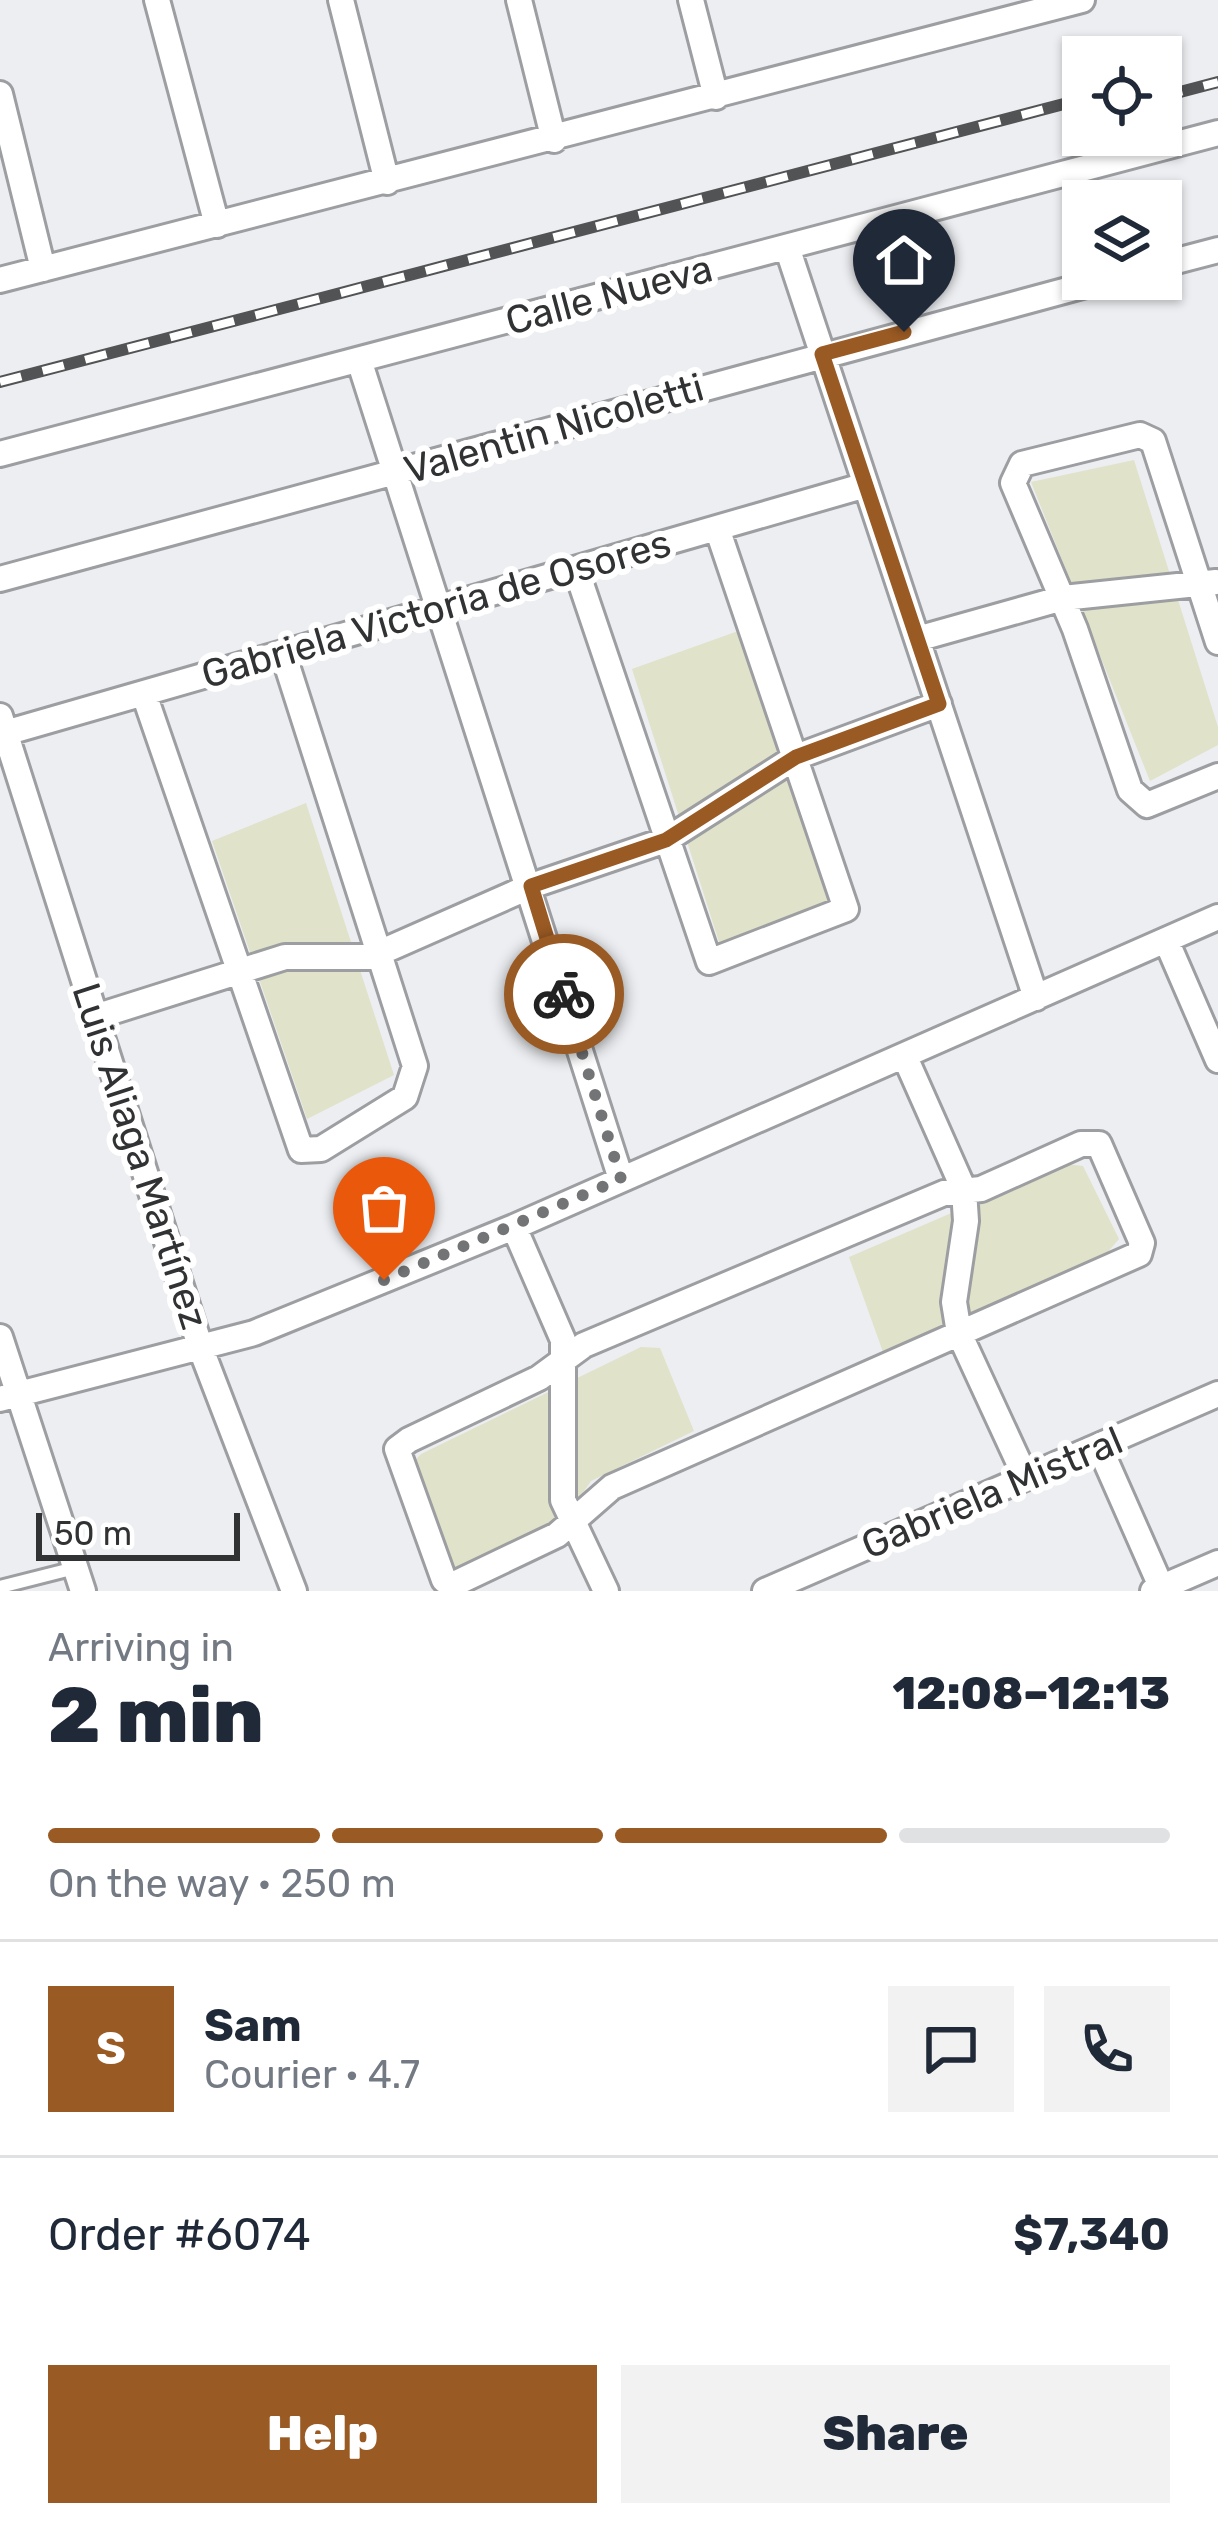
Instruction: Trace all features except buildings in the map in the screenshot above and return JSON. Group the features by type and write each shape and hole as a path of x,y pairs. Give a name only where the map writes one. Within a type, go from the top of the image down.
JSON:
{"street":[{"path":"157,0 217,225"},
{"path":"341,0 387,182"},
{"path":"519,0 554,140"},
{"path":"692,0 716,97"},
{"path":"0,280 716,97 1023,7 1082,0"},
{"path":"0,94 44,269"},
{"name":"Calle Nueva","path":"0,454 787,247 1216,140"},
{"path":"787,247 1036,998"},
{"path":"1182,259 1218,250"},
{"name":"Valentin Nicoletti","path":"0,579 1062,291"},
{"path":"360,363 621,1179"},
{"path":"1218,642 1211,584 1153,441 1140,435 1022,464 1013,483 1063,598 1138,802 1147,805 1218,776"},
{"name":"Gabriela Victoria de Osores","path":"3,725 144,694 866,485"},
{"path":"576,569 709,962 846,909 717,528"},
{"path":"917,639 1063,598 1211,584"},
{"path":"144,694 301,1150 321,1149 405,1097 416,1066 283,652"},
{"path":"95,1017 285,958 380,953 531,886 666,840 796,757 939,704"},
{"name":"Luis Aliaga Martínez","path":"3,725 201,1349 294,1591"},
{"path":"9,1397 201,1349 514,1227 1218,917"},
{"path":"1166,940 1218,1060"},
{"path":"905,1057 964,1190 966,1220 954,1302 959,1333 1026,1478"},
{"path":"1081,1144 1099,1144 1142,1243 1139,1255 959,1333 612,1487 574,1522 452,1585 444,1580 397,1449 566,1360 584,1345 944,1193 981,1190 1081,1144"},
{"path":"514,1227 563,1340 563,1499 606,1591"},
{"path":"0,1336 9,1397 79,1580"},
{"name":"Gabriela Mistral","path":"765,1591 1218,1394"},
{"path":"1099,1446 1160,1590 1218,1563"}],"lane":[{"path":"0,1587 79,1580"}],"green space":[{"path":"1134,460 1218,727 1218,745 1150,781 1031,482"},
{"path":"741,630 830,906 720,945 632,669"},
{"path":"306,803 394,1075 307,1119 212,841"},
{"path":"1066,1164 1083,1166 1119,1239 1106,1254 883,1352 849,1257"},
{"path":"641,1347 660,1348 694,1431 591,1481 567,1516 544,1532 461,1571 442,1566 409,1467 421,1454"}],"railway":[{"path":"1182,91 1218,82"},
{"path":"0,382 1062,104"}],"way so far":[{"path":"384,1280 621,1179 564,994"}],"route":[{"path":"564,994 531,886 666,840 796,757 939,704 822,354 904,332"}]}
